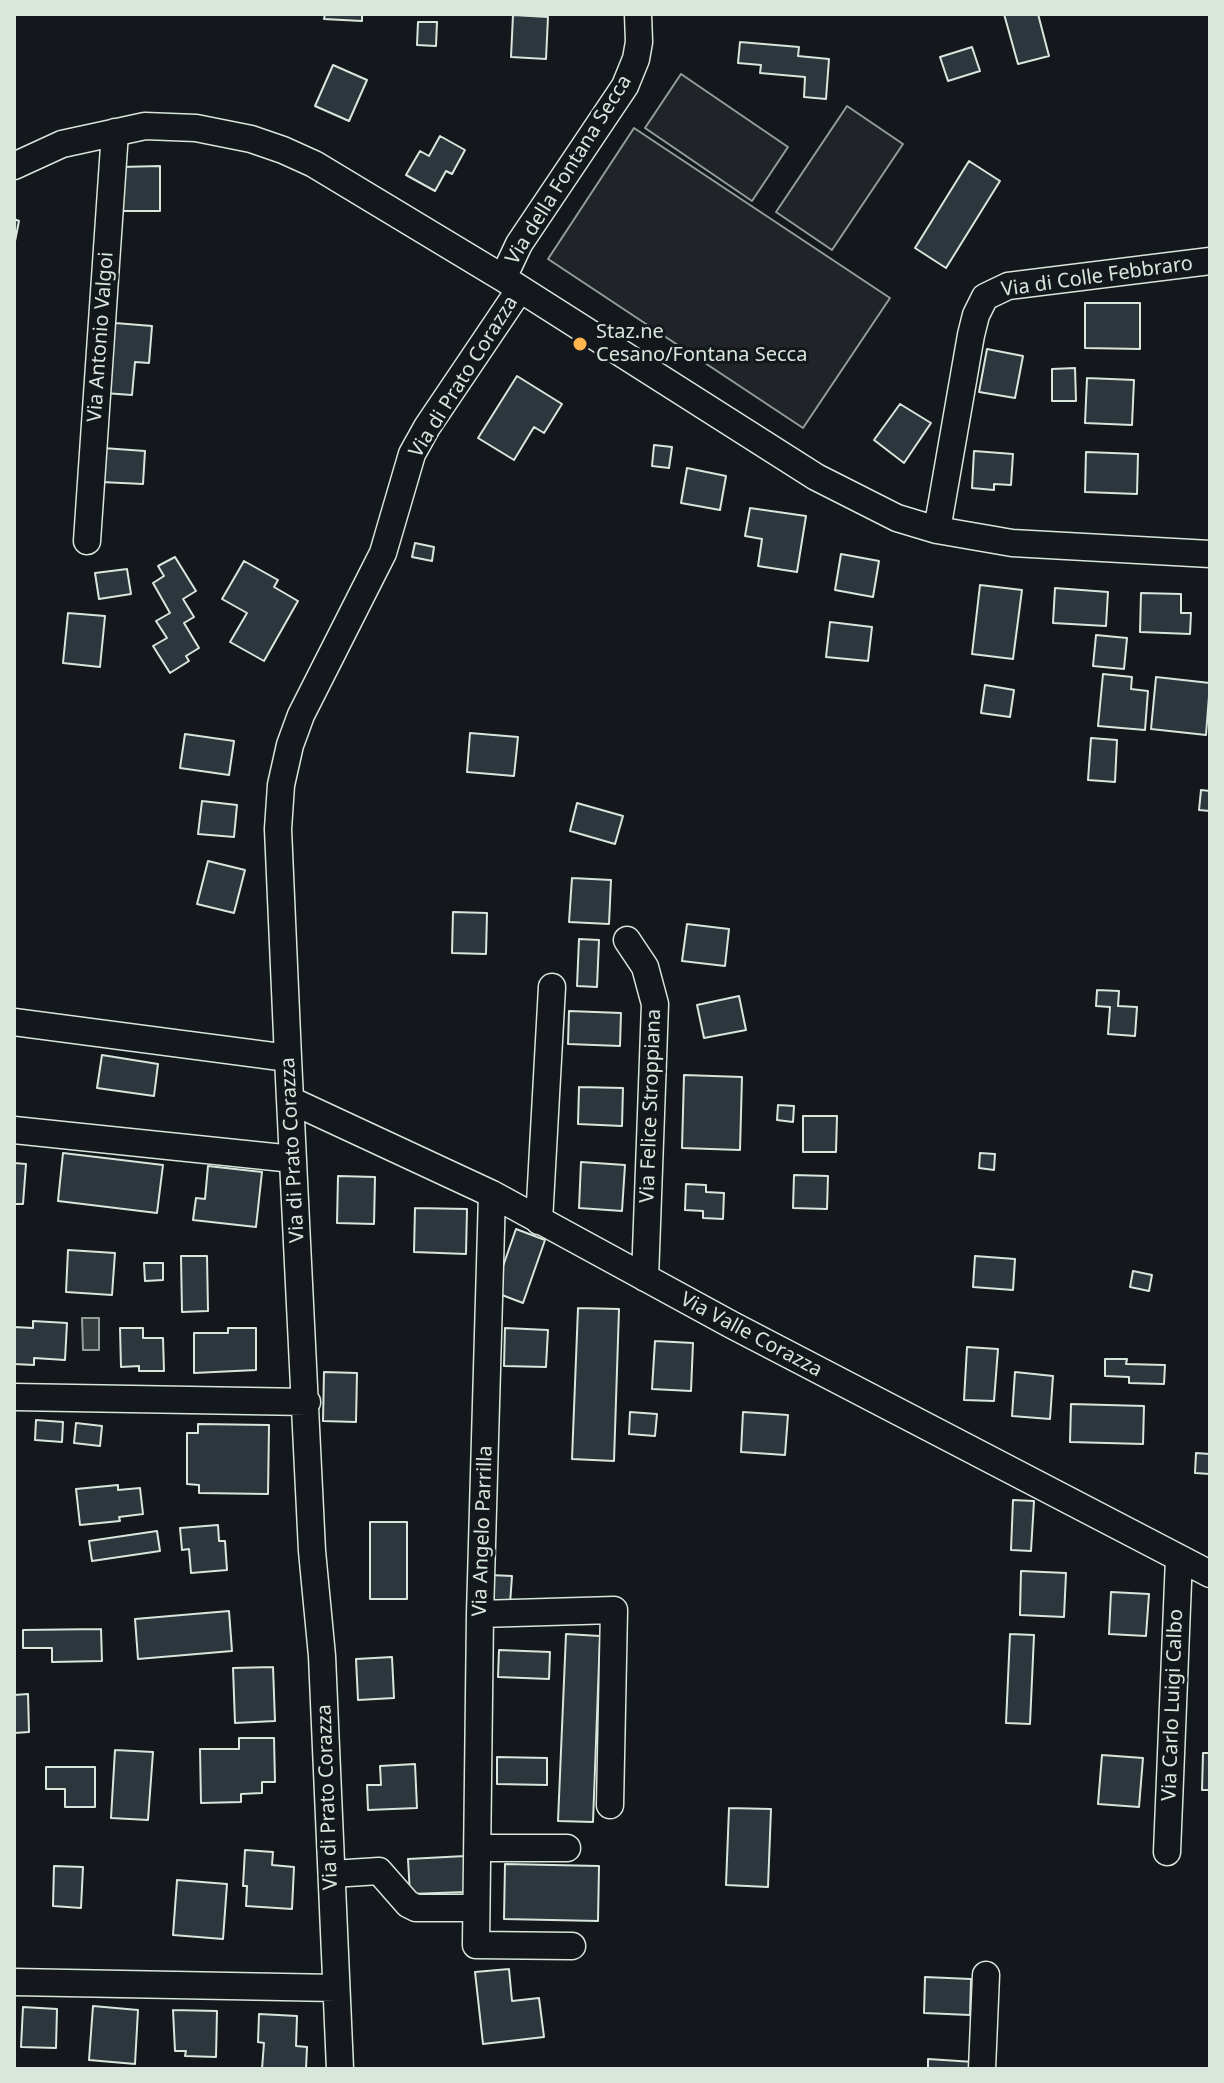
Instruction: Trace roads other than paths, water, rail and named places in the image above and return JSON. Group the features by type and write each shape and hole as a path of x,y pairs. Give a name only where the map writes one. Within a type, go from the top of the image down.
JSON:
{"street":[{"name":"Via della Fontana Secca","path":"511,283 519,244 625,86 636,59 638,14"},
{"path":"14,166 62,144 145,126 179,126 233,134 283,150 314,164 511,283 816,477 897,518 937,530 1012,543 1210,554"},
{"name":"Via Antonio Valgoi","path":"87,541 115,132"},
{"name":"Via di Colle Febbraro","path":"937,530 973,324 985,297 1008,286 1210,261"},
{"name":"Via di Prato Corazza","path":"340,2069 322,1656 312,1551 288,1058 278,829 281,785 290,745 310,696 383,553 407,467 419,440 511,283"},
{"name":"Via Felice Stroppiana","path":"627,940 645,967 655,1004 645,1278"},
{"path":"539,1221 552,987"},
{"path":"14,1022 288,1058"},
{"name":"Via Valle Corazza","path":"290,1100 492,1194 645,1278 1210,1574"},
{"path":"14,1130 293,1159"},
{"name":"Via Angelo Parrilla","path":"492,1194 480,1614 476,1945 572,1946"},
{"path":"14,1397 307,1402"},
{"name":"Via Carlo Luigi Calbo","path":"1167,1852 1179,1558"},
{"path":"480,1614 614,1610 610,1805"},
{"path":"478,1840 515,1831"},
{"path":"478,1840 567,1848"},
{"path":"332,1874 379,1871 408,1904 416,1908 476,1908"},
{"path":"982,2069 986,1975"},
{"path":"14,1982 336,1988"}],"place":[{"name":"Staz.ne Cesano/Fontana Secca","path":"580,344"}]}
